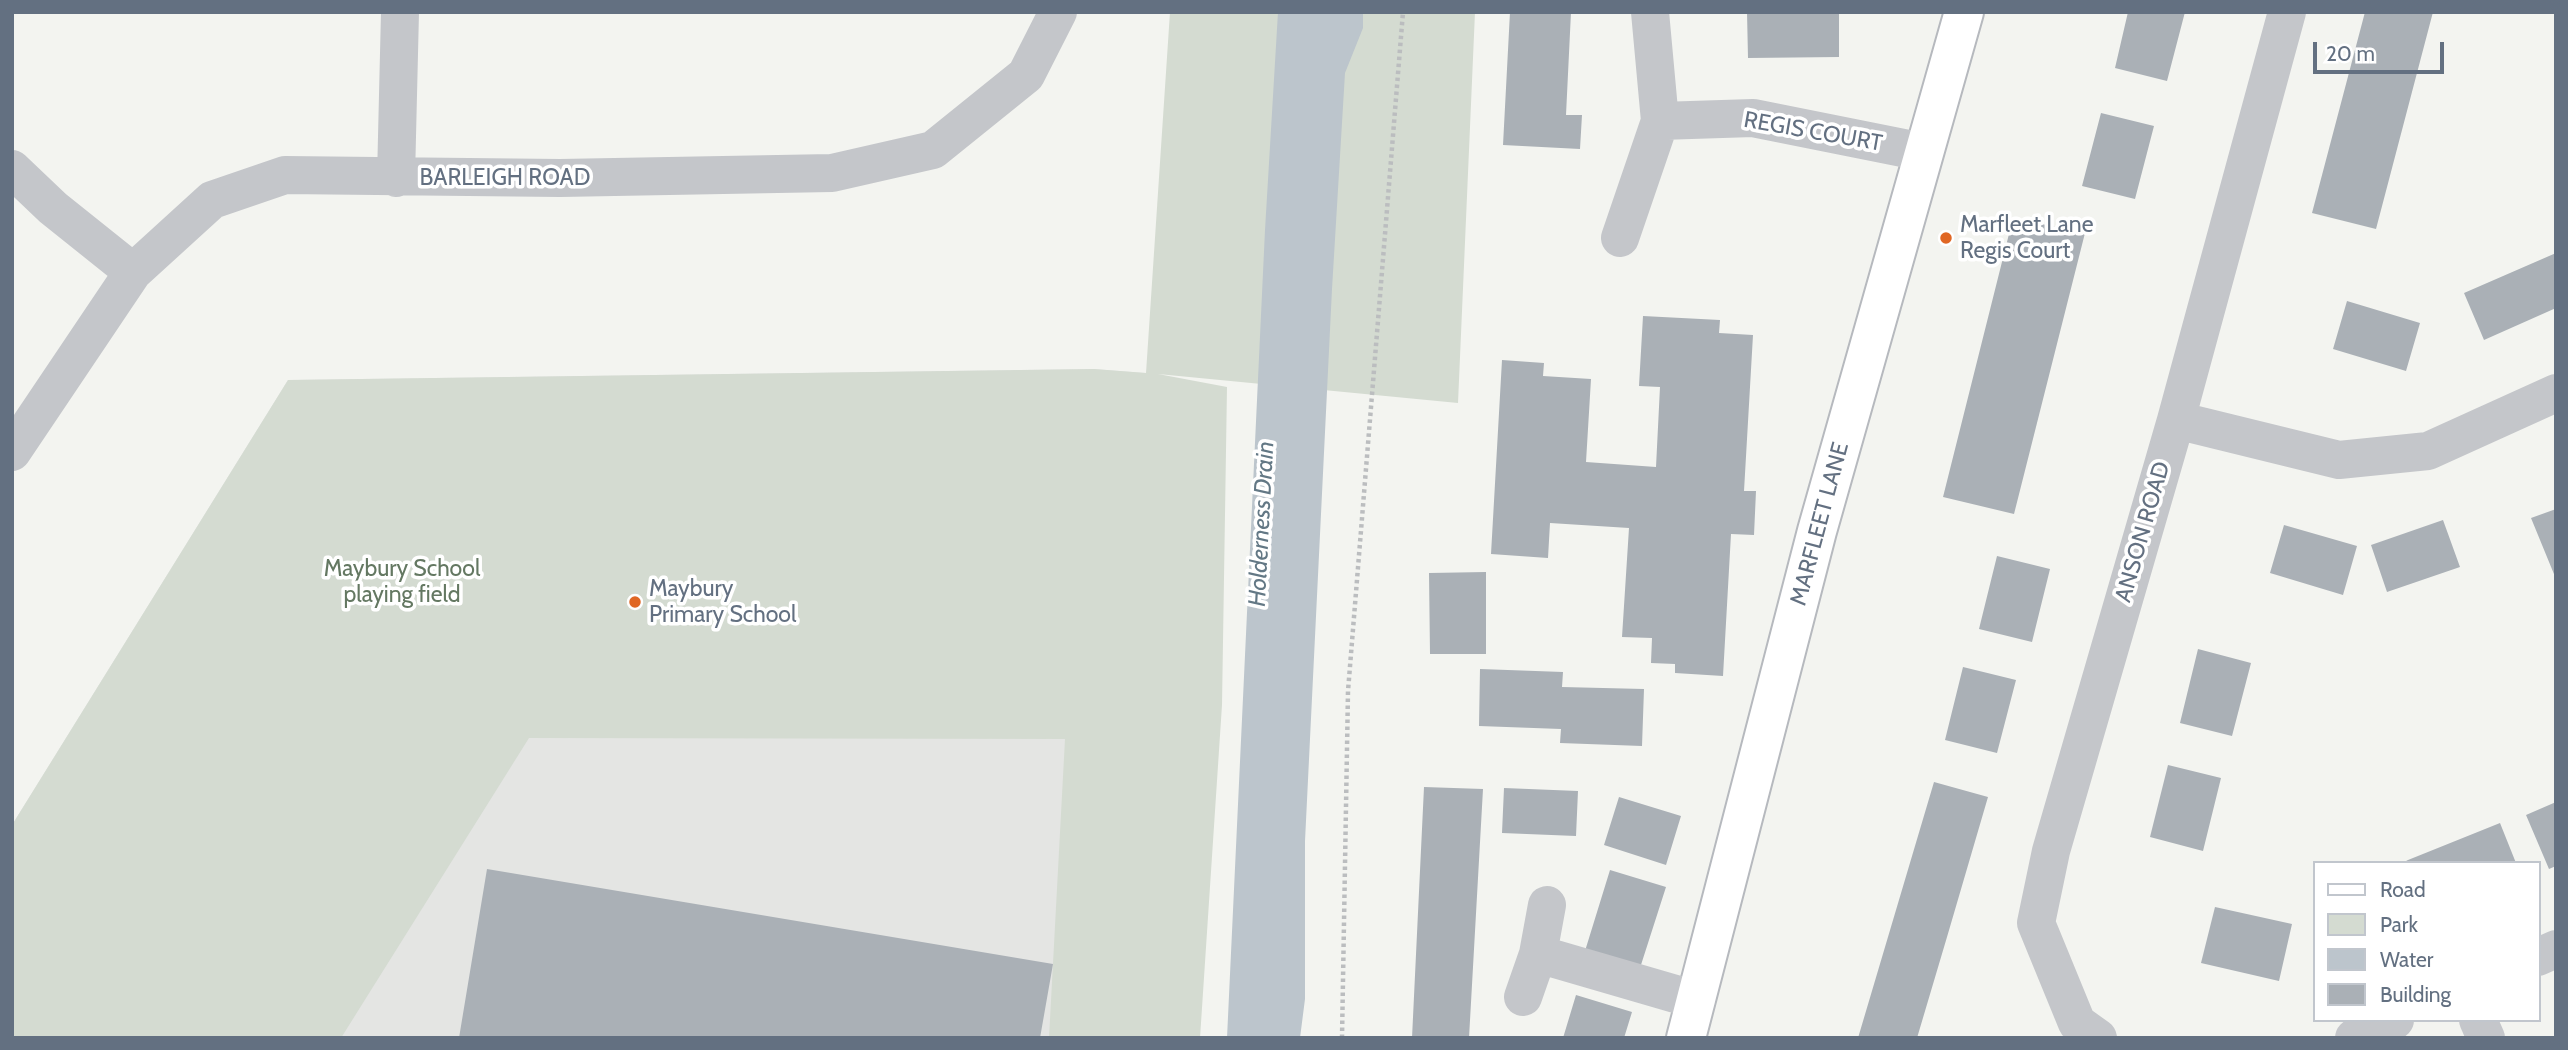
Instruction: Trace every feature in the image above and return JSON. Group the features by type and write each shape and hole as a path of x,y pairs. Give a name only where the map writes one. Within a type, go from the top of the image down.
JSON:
{"street":[{"path":"396,178 400,12"},
{"name":"BARLEIGH ROAD","path":"12,452 133,272 212,200 285,175 396,178 832,173 933,150 1026,75 1058,12"},
{"path":"1620,238 1660,121 1650,12"},
{"name":"MARFLEET LANE","path":"1686,1038 1817,531 1964,12"},
{"name":"ANSON ROAD","path":"2098,1038 2077,1023 2036,923 2051,851 2176,420 2287,12"},
{"name":"REGIS COURT","path":"1660,121 1753,118 1923,152"},
{"path":"12,169 53,208 133,272"},
{"path":"2176,420 2339,460 2428,451 2556,393"},
{"path":"1523,997 1538,954 1547,905"},
{"path":"2540,956 2556,949"},
{"path":"1538,954 1696,1000"},
{"path":"2354,1038 2390,1022"},
{"path":"2479,1022 2486,1038"}],"path":[{"path":"1342,1038 1348,691 1403,12"}],"shaded area":[{"name":"Maybury School playing field","path":"1094,369 1146,373 1071,1038 12,1038 12,825 288,380"}],"green space":[{"name":"Maybury School playing field","path":"1170,12 1475,12 1458,403 1158,374 1227,387 1222,705 1200,1038 1049,1038 1065,739 529,738 341,1038 12,1038 12,825 288,380 1094,369 1146,373"}],"water":[{"name":"Holderness Drain","path":"1278,12 1363,12 1363,28 1345,73 1305,841 1305,999 1300,1038 1227,1038 1265,230"}],"building":[{"path":"1510,12 1571,12 1566,115 1582,115 1580,149 1503,145"},
{"path":"1747,12 1839,12 1839,57 1748,58"},
{"path":"2128,12 2185,12 2167,81 2115,68"},
{"path":"2365,12 2433,12 2376,229 2312,213"},
{"path":"2101,113 2154,126 2135,199 2082,186"},
{"path":"2013,218 2085,233 2014,514 1943,497"},
{"path":"2556,253 2556,308 2484,340 2464,293"},
{"path":"2347,301 2420,323 2406,371 2333,349"},
{"path":"1643,316 1720,320 1719,333 1753,335 1744,491 1756,491 1754,535 1731,534 1723,676 1675,673 1675,664 1651,663 1652,638 1622,637 1629,528 1550,523 1548,558 1491,554 1502,360 1544,363 1543,376 1591,379 1586,462 1656,467 1660,387 1639,386"},
{"path":"2556,509 2556,579 2531,518"},
{"path":"2443,520 2460,567 2387,592 2371,545"},
{"path":"2284,525 2357,546 2343,595 2270,573"},
{"path":"1997,556 2050,569 2032,642 1979,629"},
{"path":"1486,572 1486,654 1430,654 1429,573"},
{"path":"2198,649 2251,663 2232,736 2180,723"},
{"path":"1963,667 2016,680 1997,753 1945,740"},
{"path":"1480,669 1563,672 1562,687 1644,689 1642,746 1560,743 1561,729 1479,726"},
{"path":"2168,765 2221,778 2203,851 2150,837"},
{"path":"1934,782 1988,797 1947,937 1917,1038 1858,1038"},
{"path":"1424,787 1483,789 1469,1038 1412,1038"},
{"path":"1504,788 1578,791 1576,836 1502,833"},
{"path":"1619,797 1681,816 1666,865 1604,845"},
{"path":"2556,802 2556,866 2549,869 2526,815"},
{"path":"2500,823 2515,861 2406,861"},
{"path":"487,869 1053,964 1040,1038 459,1038"},
{"path":"1610,870 1666,887 1640,968 1585,951"},
{"path":"2215,907 2292,924 2279,981 2201,963"},
{"path":"1576,995 1632,1012 1624,1038 1563,1038"}],"place":[{"name":"Marfleet Lane Regis Court","path":"1946,238"},
{"name":"Maybury Primary School","path":"635,602"}]}
